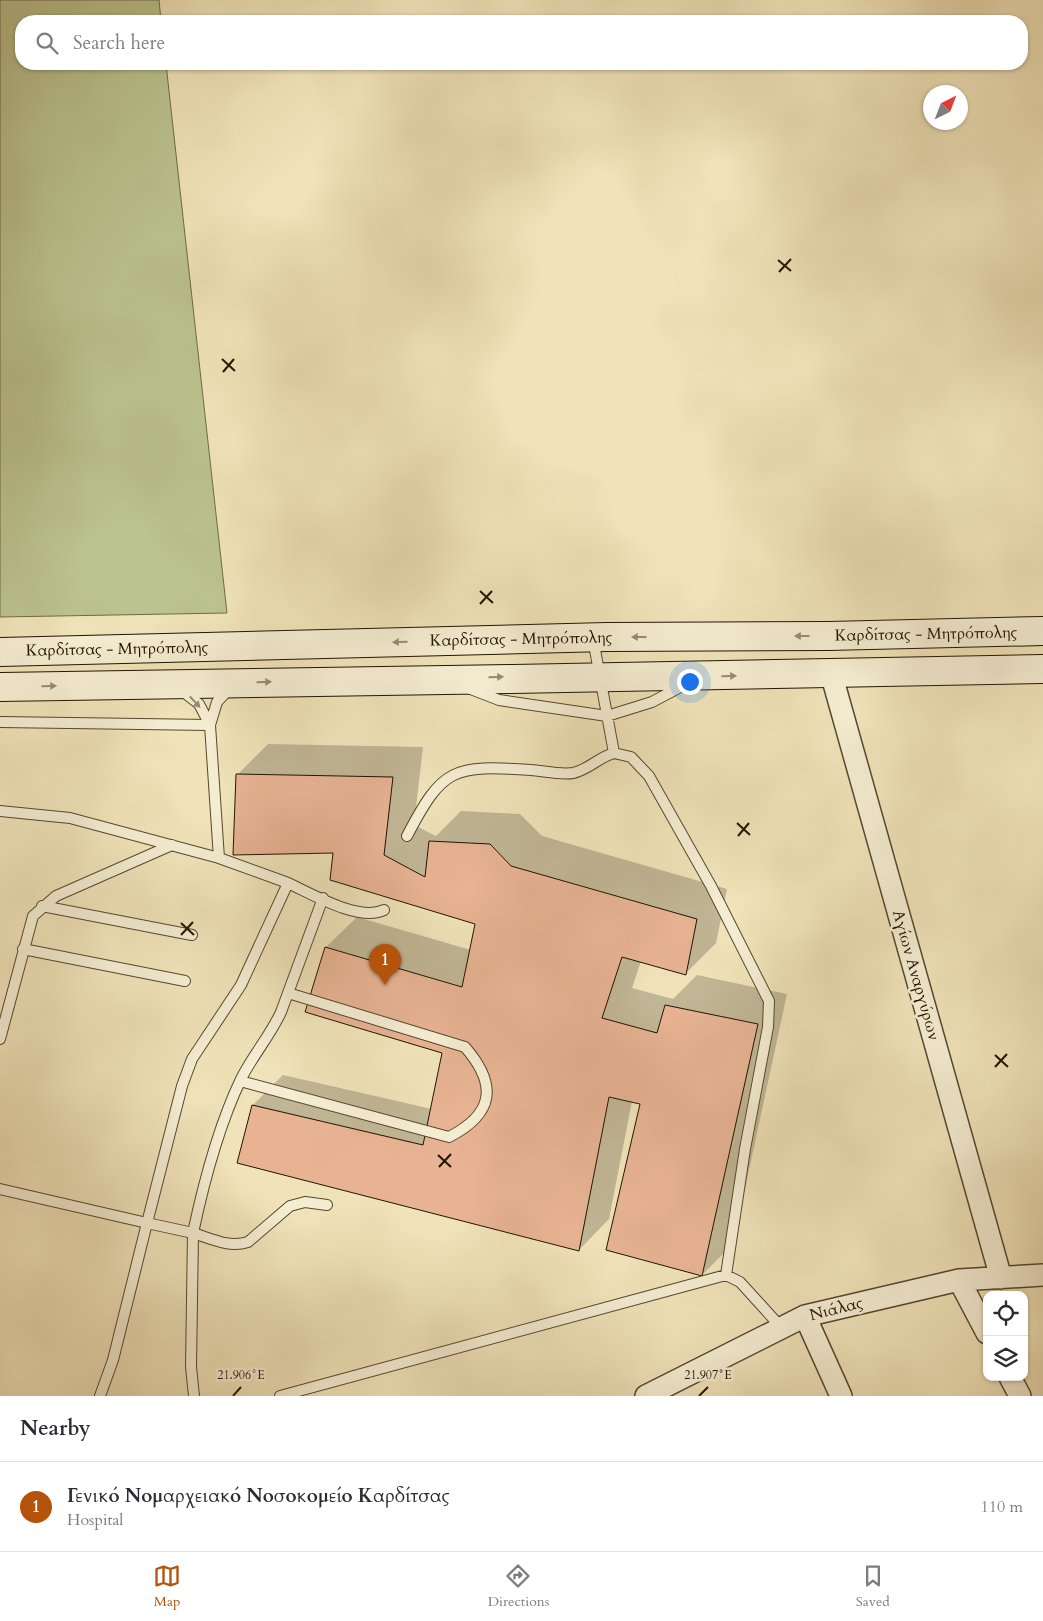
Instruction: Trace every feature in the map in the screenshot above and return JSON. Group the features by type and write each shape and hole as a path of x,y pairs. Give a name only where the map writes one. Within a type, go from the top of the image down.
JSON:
{"main road":[{"name":"Καρδίτσας - Μητρόπολης","path":"0,652 592,637 838,636 1043,631"},
{"path":"0,687 452,678 698,677 1043,669"}],"street":[{"name":"Αγίων Αναργύρων","path":"831,673 1001,1278"},
{"name":"Νιάλας","path":"646,1396 780,1326 805,1316 959,1280 1043,1275"},
{"path":"959,1280 983,1325"},
{"path":"805,1316 841,1396"},
{"path":"1012,1381 1020,1396"}],"lane":[{"path":"592,637 614,753"},
{"path":"452,678 472,690 499,700 607,716 652,702 698,677"},
{"path":"218,858 210,725 217,702 237,682"},
{"path":"174,684 199,704 210,725"},
{"path":"0,722 210,725"},
{"path":"407,836 426,800 450,775 467,770 500,768 571,773 586,768 604,756 614,753 630,757 649,776 711,886 769,1000 768,1027 745,1149 726,1275"},
{"path":"0,811 70,818 218,858 288,883 354,911 366,914 384,910"},
{"path":"0,1039 33,916 42,906 56,896 172,845"},
{"path":"100,1396 113,1360 182,1086 192,1059 240,985 288,883"},
{"path":"194,1396 191,1368 193,1233 222,1122 251,1060 274,1026 323,898"},
{"path":"42,906 192,934"},
{"path":"23,949 185,980"},
{"path":"240,1081 449,1137 465,1129 480,1115 487,1096 486,1079 477,1061 465,1047 288,993"},
{"path":"0,1190 193,1233 232,1245 248,1242 290,1206 305,1202 327,1205"},
{"path":"280,1396 726,1275 740,1282 780,1326"}],"green space":[{"path":"0,0 159,0 160,15 15,15 15,70 167,70 227,613 0,617"}],"building":[{"path":"236,774 393,777 384,855 425,877 429,841 490,844 511,866 697,919 686,975 622,957 602,1018 657,1033 665,1005 758,1024 702,1276 606,1250 640,1104 609,1097 579,1251 237,1163 252,1105 423,1145 442,1053 305,1012 325,947 462,987 475,924 330,880 333,853 233,855"}],"place":[{"name":"Γενικό Νομαρχειακό Νοσοκομείο Καρδίτσας","path":"385,985"}]}
